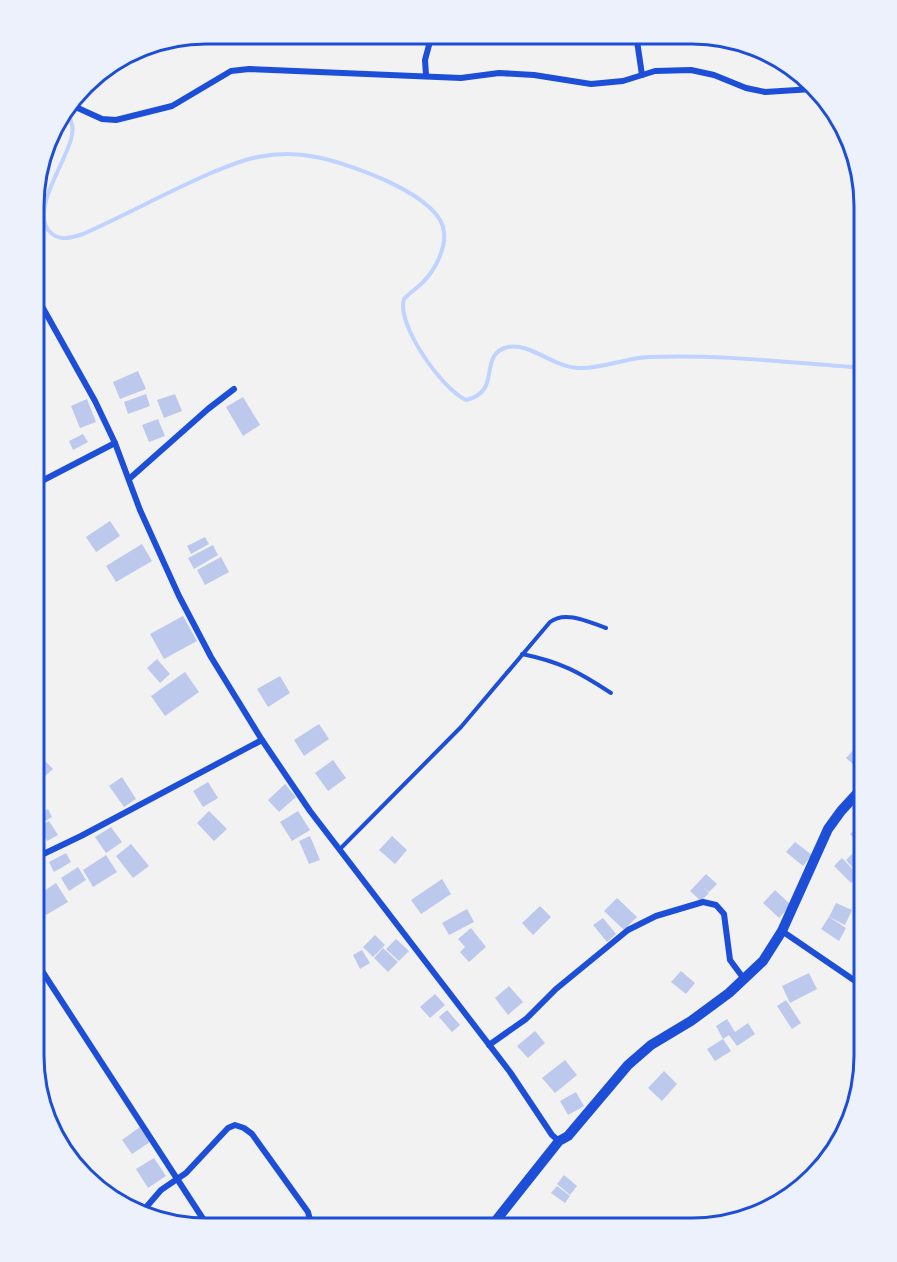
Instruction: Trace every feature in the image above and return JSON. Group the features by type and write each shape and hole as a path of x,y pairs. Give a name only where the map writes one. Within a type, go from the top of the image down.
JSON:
{"street":[{"path":"426,75 425,60 429,44"},
{"path":"637,44 642,75"},
{"path":"76,109 102,119 116,120 172,106 231,71 249,69 461,78 499,73 534,75 591,84 623,81 655,71 691,70 765,92 804,90"},
{"path":"44,310 95,401 115,443 140,510 179,596 212,657 262,740 310,811 510,1072 552,1135 559,1141"},
{"path":"129,479 234,389"},
{"path":"44,481 115,443"},
{"path":"44,853 81,836 262,740"},
{"path":"498,1218 559,1141 568,1136 628,1065 651,1045 729,993 763,961 782,931 828,829 853,799"},
{"path":"489,1045 526,1019 556,989 628,930 656,916 703,902 716,905 724,914 730,960 744,979"},
{"path":"782,931 853,980"},
{"path":"44,974 202,1218"},
{"path":"146,1207 161,1190 196,1163 228,1128 235,1125 252,1134 308,1212 310,1218"}],"lane":[{"path":"339,849 461,727 550,622 560,616 572,617 606,628"},
{"path":"522,654 546,659 573,669 612,693"}],"building":[{"path":"138,371 146,389 120,399 113,382"},
{"path":"146,394 150,406 128,414 124,402"},
{"path":"175,394 182,411 164,418 157,400"},
{"path":"243,397 260,425 243,436 226,407"},
{"path":"87,399 96,422 80,428 71,406"},
{"path":"158,419 165,436 149,442 142,425"},
{"path":"83,434 88,442 73,450 69,441"},
{"path":"110,521 120,536 96,552 86,537"},
{"path":"205,537 209,544 191,554 187,546"},
{"path":"142,544 152,561 116,582 106,566"},
{"path":"213,545 218,555 194,569 188,558"},
{"path":"221,557 229,572 205,585 197,570"},
{"path":"183,616 197,641 164,659 150,634"},
{"path":"157,659 170,674 160,683 147,668"},
{"path":"185,672 199,692 165,716 151,696"},
{"path":"280,676 290,693 268,707 257,689"},
{"path":"319,724 329,739 304,756 294,740"},
{"path":"853,750 853,765 846,758"},
{"path":"333,760 346,778 328,791 315,773"},
{"path":"44,762 53,769 44,777"},
{"path":"122,777 136,799 124,807 109,786"},
{"path":"208,782 218,798 203,807 193,791"},
{"path":"285,784 296,797 279,812 268,800"},
{"path":"48,809 52,817 44,822 44,811"},
{"path":"209,811 227,829 214,841 197,823"},
{"path":"298,811 310,830 292,841 280,822"},
{"path":"49,821 58,835 47,841 44,836 44,824"},
{"path":"111,827 122,842 106,853 95,837"},
{"path":"310,836 320,860 309,864 299,841"},
{"path":"392,836 407,850 395,864 379,850"},
{"path":"795,842 812,855 803,866 786,852"},
{"path":"131,844 149,866 133,878 116,856"},
{"path":"66,853 71,862 54,872 49,862"},
{"path":"853,853 853,868 846,860"},
{"path":"106,855 117,872 93,887 83,870"},
{"path":"842,858 853,870 853,880 851,883 834,866"},
{"path":"78,867 86,880 69,891 61,878"},
{"path":"706,874 717,884 709,892 703,887 709,893 701,901 690,891"},
{"path":"442,879 451,894 421,914 411,900"},
{"path":"56,883 68,902 46,915 44,891"},
{"path":"775,890 791,905 779,918 763,903"},
{"path":"617,898 637,917 624,930 604,911"},
{"path":"836,903 852,910 845,925 829,917"},
{"path":"540,906 551,917 533,935 522,923"},
{"path":"467,909 474,922 449,935 442,923"},
{"path":"829,917 846,928 839,941 821,929"},
{"path":"603,918 616,934 607,942 593,925"},
{"path":"471,928 486,947 469,962 460,952 465,947 458,939"},
{"path":"375,935 385,945 373,957 363,947"},
{"path":"396,939 409,951 399,961 386,949"},
{"path":"383,948 398,962 388,972 374,958"},
{"path":"362,950 370,963 360,969 353,955"},
{"path":"681,971 695,983 686,994 671,982"},
{"path":"809,973 817,989 790,1003 782,986"},
{"path":"509,986 523,1002 508,1015 495,998"},
{"path":"435,994 445,1005 430,1018 420,1007"},
{"path":"786,1000 801,1023 792,1029 777,1006"},
{"path":"447,1010 460,1025 452,1032 439,1017"},
{"path":"727,1019 735,1032 748,1023 755,1034 737,1046 729,1035 723,1039 716,1026"},
{"path":"535,1031 545,1043 528,1058 517,1046"},
{"path":"723,1039 731,1051 715,1061 707,1049"},
{"path":"565,1060 577,1075 555,1093 542,1078"},
{"path":"664,1071 677,1084 662,1101 648,1088"},
{"path":"576,1092 584,1106 568,1115 560,1101"},
{"path":"140,1127 150,1142 132,1154 122,1140"},
{"path":"154,1158 166,1176 148,1188 136,1169"},
{"path":"564,1175 577,1186 570,1195 557,1184"},
{"path":"557,1186 570,1196 565,1203 551,1193"}],"waterway":[{"path":"44,210 72,135 73,128 69,118"},
{"path":"44,222 49,231 57,237 70,238 228,166 252,158 272,155 309,156 331,160 391,183 411,194 439,218 444,232 439,258 422,283 404,299 403,310 407,324 423,356 445,384 466,400 477,396 484,389 494,357 499,351 508,347 525,348 562,364 581,368 640,358 676,356 854,367"},
{"path":"44,210 44,222"}]}
